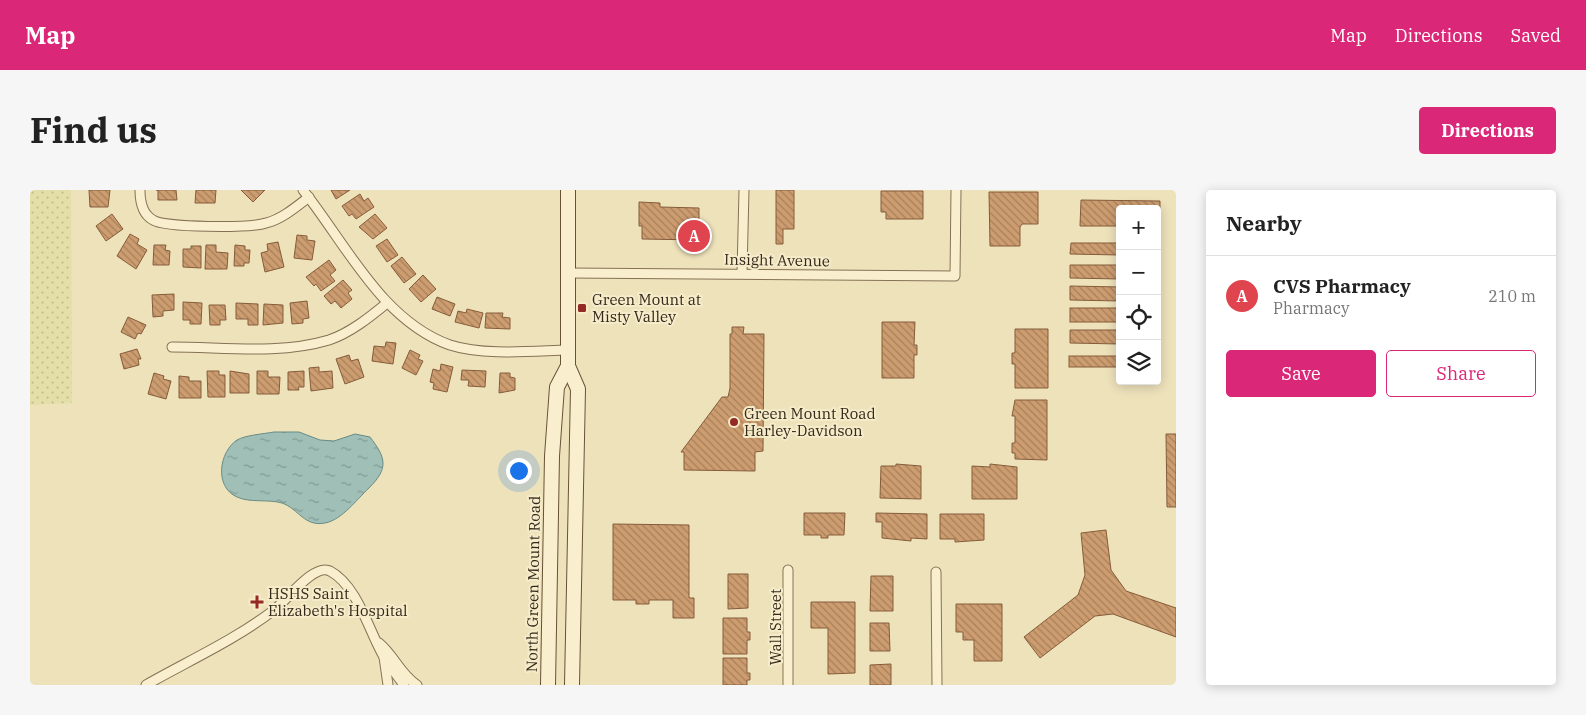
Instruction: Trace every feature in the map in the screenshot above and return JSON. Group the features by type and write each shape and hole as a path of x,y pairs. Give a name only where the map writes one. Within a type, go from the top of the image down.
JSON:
{"street":[{"path":"140,190 140,205 153,220 171,226 265,224 289,212 306,194 387,303 417,328 451,345 487,351 568,350"},
{"name":"North Green Mount Road","path":"568,190 568,366 578,389 572,685"},
{"path":"742,274 744,190"},
{"name":"Insight Avenue","path":"569,273 955,276 956,190"},
{"path":"172,347 289,348 330,340 367,319 387,303"},
{"name":"North Green Mount Road","path":"548,685 552,456 558,387 568,366"},
{"path":"146,685 262,618 314,572 320,570 329,571 342,583 366,616 384,657 404,685"},
{"name":"Wall Street","path":"788,570 788,685"},
{"path":"936,572 937,685"},
{"path":"378,643 390,652 400,669 417,685"},
{"path":"384,657 388,685"}],"shaded area":[{"path":"30,190 71,190 72,403 30,405"}],"water":[{"path":"274,432 299,432 320,440 334,441 355,434 370,437 382,457 383,463 380,475 349,508 337,518 325,523 318,524 307,520 282,503 248,500 237,497 225,486 222,478 223,461 226,453 231,445 241,438"}],"building":[{"path":"89,190 110,190 108,207 90,207"},
{"path":"158,190 176,190 177,200 158,200"},
{"path":"196,190 216,190 215,203 195,203"},
{"path":"241,190 265,190 253,202"},
{"path":"331,190 350,190 336,199"},
{"path":"776,190 794,190 794,229 783,229 783,244 776,244"},
{"path":"881,191 923,191 923,219 886,219 886,212 881,212"},
{"path":"989,192 1038,192 1038,224 1022,224 1020,227 1020,246 990,246"},
{"path":"360,194 364,201 368,198 374,207 356,219 352,214 349,216 342,206"},
{"path":"1081,200 1160,201 1160,205 1116,205 1116,226 1080,226"},
{"path":"639,202 660,203 660,207 699,208 699,240 642,239 642,226 639,226"},
{"path":"112,214 123,229 106,241 96,226"},
{"path":"375,214 387,228 373,239 359,227"},
{"path":"130,234 139,239 137,244 147,250 136,269 117,256"},
{"path":"297,235 307,236 307,240 315,241 312,260 294,258"},
{"path":"387,239 398,255 387,262 376,246"},
{"path":"278,242 284,267 265,272 261,253 268,251 267,244"},
{"path":"1071,243 1116,243 1116,255 1070,254"},
{"path":"154,245 166,245 165,250 170,251 169,265 153,265"},
{"path":"206,245 216,245 216,252 228,253 227,269 205,269"},
{"path":"235,245 245,246 245,250 250,250 249,263 244,263 244,266 234,266"},
{"path":"191,246 201,246 201,268 183,267 183,249 191,249"},
{"path":"402,257 416,274 404,283 391,266"},
{"path":"329,260 336,270 330,275 335,281 321,291 316,284 314,286 306,277"},
{"path":"1070,265 1116,265 1116,279 1070,278"},
{"path":"423,275 436,289 421,302 409,289"},
{"path":"343,280 352,290 348,293 352,299 341,308 335,301 331,304 324,296"},
{"path":"1070,286 1116,287 1116,301 1070,300"},
{"path":"174,294 174,310 163,311 163,316 153,317 152,295"},
{"path":"437,297 455,304 450,316 432,309"},
{"path":"307,301 309,318 303,319 303,323 292,324 290,303"},
{"path":"183,302 202,303 201,324 190,324 190,320 183,320"},
{"path":"236,303 258,304 258,325 248,325 248,319 236,319"},
{"path":"264,304 283,305 283,323 263,325"},
{"path":"209,305 225,305 226,320 220,320 220,325 210,325"},
{"path":"1070,308 1116,308 1116,322 1070,322"},
{"path":"467,309 483,313 479,328 455,322 458,311 466,313"},
{"path":"486,313 503,313 502,317 510,318 510,329 485,328"},
{"path":"128,317 146,325 141,334 138,333 135,339 121,332"},
{"path":"882,322 915,322 914,345 917,345 917,355 914,355 914,378 882,378"},
{"name":"Green Mount Road Harley-Davidson","path":"732,327 744,327 743,334 764,334 763,451 755,452 755,471 684,470 684,452 681,452 722,397 728,397 730,388 730,334 732,334"},
{"path":"1015,329 1048,329 1048,388 1015,388 1015,364 1012,364 1012,353 1015,353"},
{"path":"1070,330 1116,330 1116,344 1070,343"},
{"path":"386,342 396,343 393,364 372,361 374,346 385,347"},
{"path":"137,349 141,359 138,359 139,365 124,369 120,354"},
{"path":"410,350 420,355 418,359 423,361 416,375 402,368"},
{"path":"349,355 351,361 358,359 364,377 345,384 336,359"},
{"path":"1069,356 1116,356 1116,367 1069,367"},
{"path":"441,364 453,367 447,392 433,389 434,383 430,382 433,369 440,371"},
{"path":"319,367 319,372 332,371 333,388 311,391 309,368"},
{"path":"462,370 486,371 485,387 468,386 469,380 461,380"},
{"path":"207,371 219,371 219,375 225,375 225,397 208,397"},
{"path":"230,371 249,374 249,393 230,393"},
{"path":"257,371 268,371 268,377 280,377 279,394 257,394"},
{"path":"304,371 304,387 298,387 299,390 288,390 288,372"},
{"path":"154,373 164,376 163,379 171,381 166,399 148,394"},
{"path":"500,373 510,373 510,377 515,378 515,390 499,393"},
{"path":"179,376 189,377 189,381 201,381 201,398 179,398"},
{"path":"1015,400 1047,400 1047,460 1015,459 1015,453 1012,453 1012,443 1015,443 1015,416 1012,416"},
{"path":"1166,434 1176,434 1176,507 1167,507"},
{"path":"896,464 921,466 921,499 880,498 881,466 896,466"},
{"path":"990,464 1017,467 1017,499 972,499 972,466 990,467"},
{"path":"804,513 845,513 844,535 828,535 828,538 821,538 821,535 804,535"},
{"path":"876,513 927,514 927,539 911,538 911,541 882,538 882,522 876,522"},
{"path":"940,514 984,514 984,540 955,542 955,539 940,539"},
{"path":"613,524 689,525 689,598 694,598 694,618 673,618 673,600 649,600 649,604 636,604 636,600 613,600"},
{"path":"1106,530 1111,570 1126,591 1176,608 1176,637 1113,614 1095,616 1040,658 1024,637 1078,595 1085,575 1081,533"},
{"path":"728,574 748,574 748,608 728,609"},
{"path":"871,576 893,576 893,611 870,611"},
{"path":"811,602 855,602 855,673 828,674 828,628 811,628"},
{"path":"956,604 1002,604 1002,661 974,661 974,640 963,640 963,632 956,632"},
{"path":"723,618 747,618 747,632 750,632 750,640 747,640 747,654 723,654"},
{"path":"870,623 889,623 890,651 870,651"},
{"path":"723,658 747,658 747,673 750,673 750,680 747,680 747,685 723,685"},
{"path":"891,664 891,685 870,685 870,665"}],"place":[{"name":"CVS Pharmacy","path":"694,236"},
{"name":"Green Mount at Misty Valley","path":"582,308"},
{"name":"Green Mount Road Harley-Davidson","path":"734,422"},
{"name":"HSHS Saint Elizabeth's Hospital","path":"257,602"}]}
